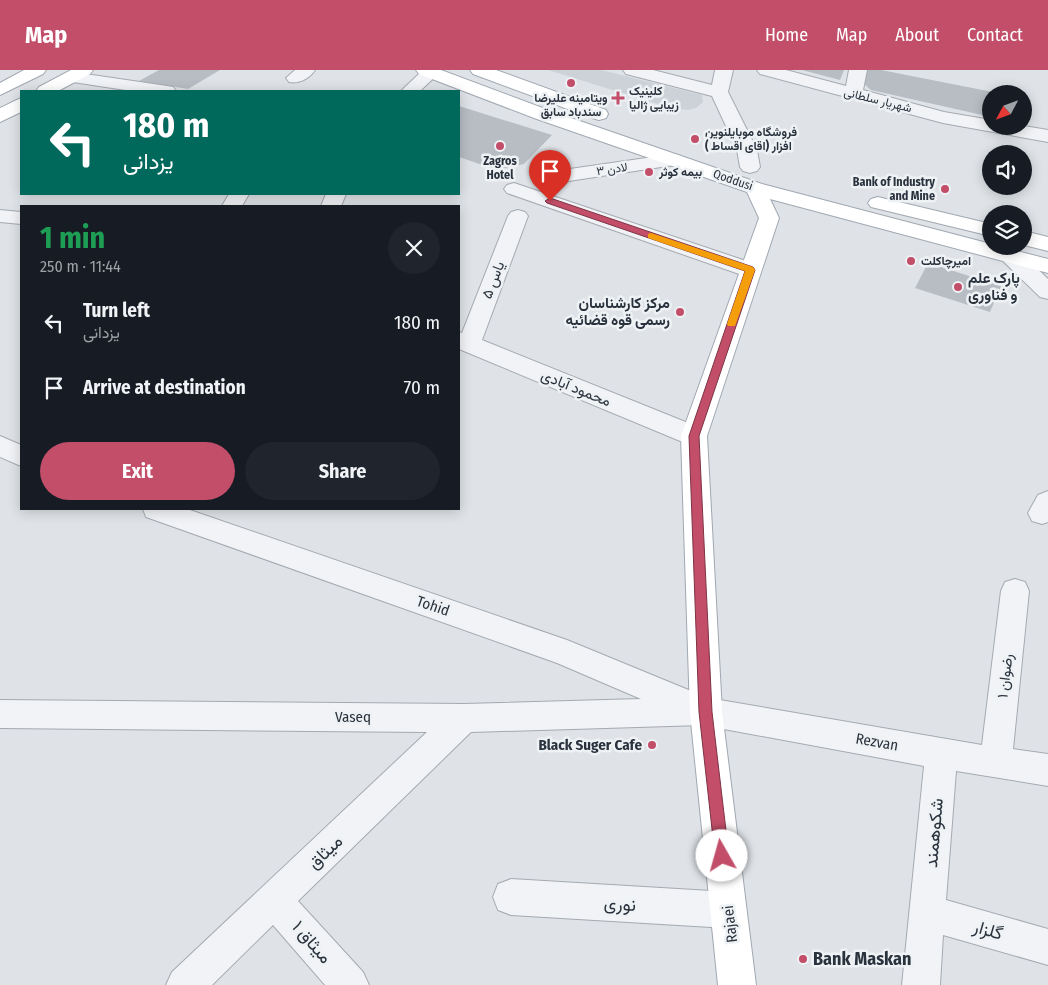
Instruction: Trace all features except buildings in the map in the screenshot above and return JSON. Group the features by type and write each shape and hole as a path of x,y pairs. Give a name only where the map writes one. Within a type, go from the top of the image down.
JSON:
{"main road":[{"path":"0,90 37,70"},
{"path":"479,70 615,120"},
{"name":"Qoddusi","path":"428,71 541,114 755,188 1048,266"},
{"path":"47,90 78,73"},
{"path":"0,116 20,105"},
{"name":"Qoddusi","path":"642,130 750,168 844,195 982,228"},
{"path":"755,188 769,218 806,203"},
{"name":"Rajaei","path":"738,985 706,712 694,436 769,218"},
{"path":"1032,240 1048,244"}],"street":[{"path":"632,70 719,92"},
{"path":"724,70 719,92 747,150 750,168"},
{"name":"شهریار سلطانی","path":"766,70 943,117 982,124"},
{"path":"854,93 858,70"},
{"path":"411,90 428,71"},
{"path":"78,73 163,90"},
{"name":"شهریار سلطانی","path":"1032,133 1048,136"},
{"name":"لادن ۳","path":"549,178 674,160"},
{"path":"514,189 750,270"},
{"path":"0,216 20,218"},
{"name":"یاس ۵","path":"464,342 518,216"},
{"path":"1012,257 1048,292"},
{"name":"محمود آبادی","path":"464,342 694,436"},
{"name":"Tohid","path":"159,510 567,653 706,712"},
{"name":"رضوان ۱","path":"996,761 1015,591"},
{"name":"Vaseq","path":"0,714 464,718 706,712"},
{"name":"Rezvan","path":"706,712 942,754 1048,770"},
{"name":"میثاق","path":"185,985 464,718"},
{"name":"شکوهمند","path":"921,985 942,754"},
{"name":"نوری","path":"511,897 728,910"},
{"name":"میثاق ۱","path":"274,900 350,985"},
{"name":"گلزار","path":"927,912 1048,947"}],"shaded area":[{"path":"548,70 601,70 702,95 703,102 696,108 689,110 674,109"}],"slow traffic":[{"path":"651,236 750,270 732,324"}],"place":[{"name":"ویتامینه علیرضا سندباد سابق","path":"571,83"},
{"name":"کلینیک زیبایی ژالیا","path":"618,98"},
{"name":"فروشگاه موبایلنوین افزار (اقای اقساط )","path":"695,139"},
{"name":"Zagros Hotel","path":"500,146"},
{"name":"بیمه کوثر","path":"649,172"},
{"name":"Bank of Industry and Mine","path":"945,189"},
{"name":"امیرچاکلت","path":"911,261"},
{"name":"پارک علم و فناوری","path":"958,287"},
{"name":"مرکز کارشناسان رسمی قوه قضائیه","path":"680,312"},
{"name":"Black Suger Cafe","path":"652,745"},
{"name":"Bank Maskan","path":"803,959"}],"route":[{"path":"550,201 750,270 694,436 706,712 722,856"}]}
